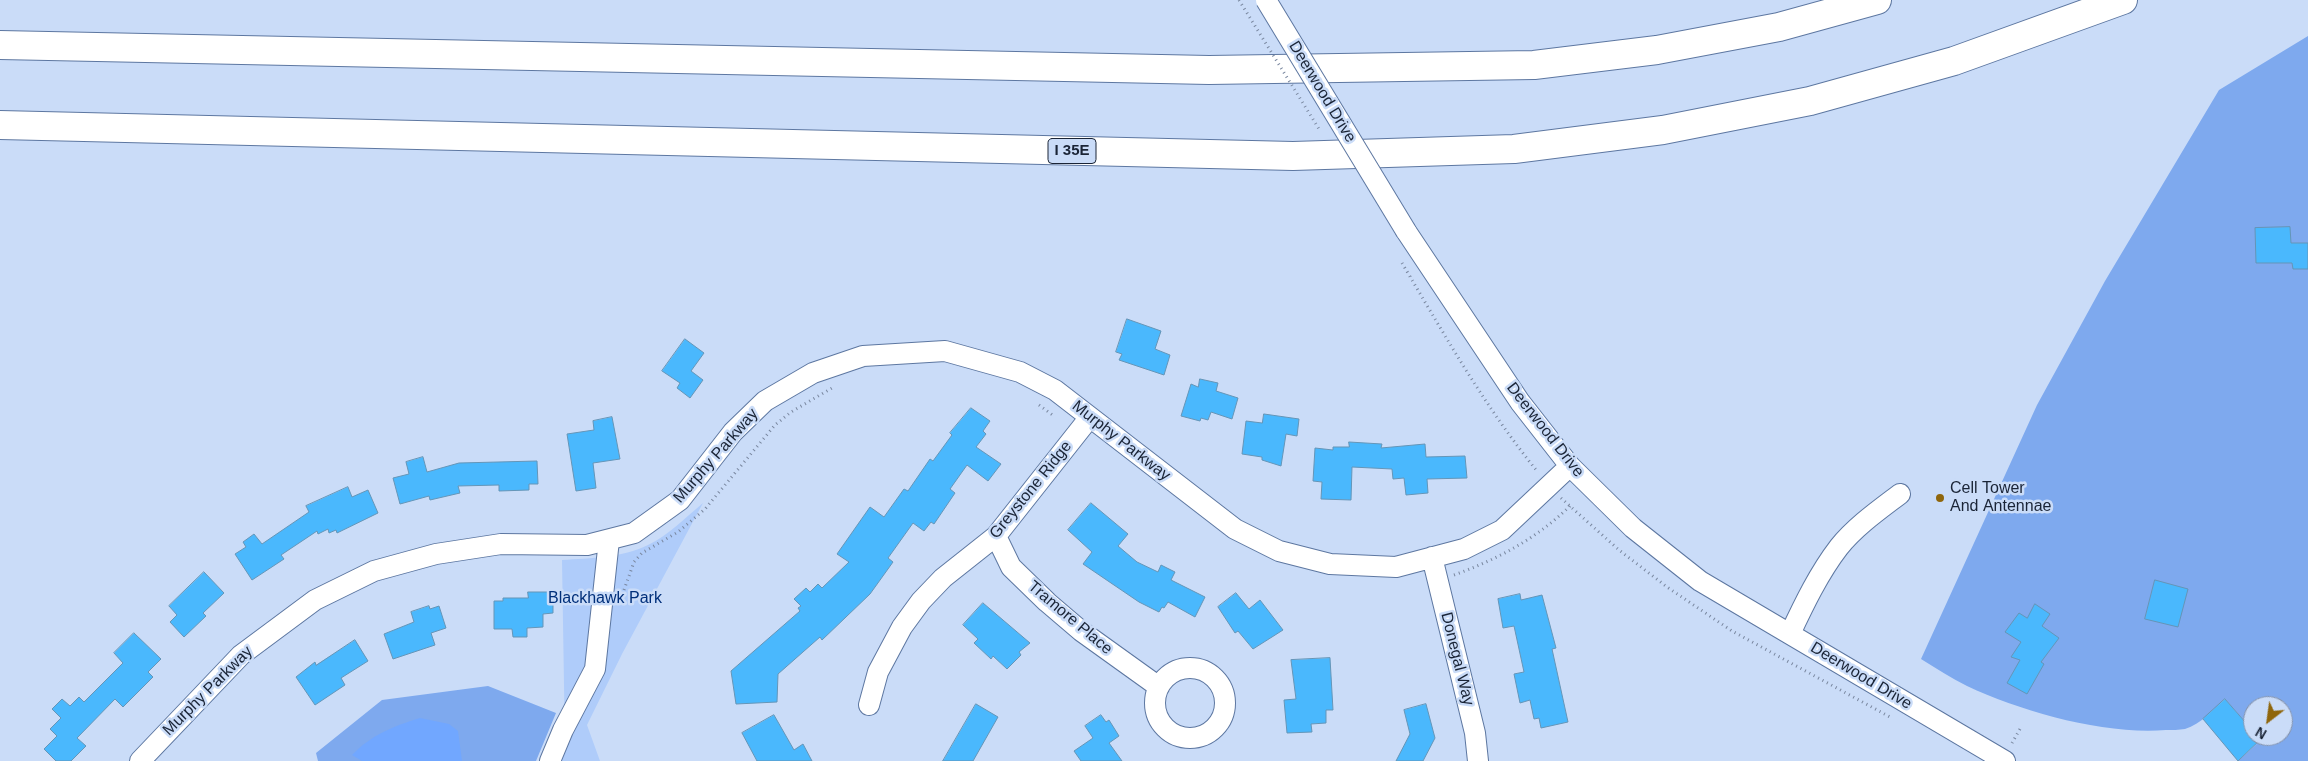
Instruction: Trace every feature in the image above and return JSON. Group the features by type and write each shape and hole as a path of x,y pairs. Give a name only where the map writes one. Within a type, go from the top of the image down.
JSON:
{"highway":[{"path":"0,45 1199,70 1534,65 1667,48 1779,27 1877,0"},
{"name":"I 35E","path":"0,124 1294,156 1514,149 1663,130 1810,101 1954,61 2123,0"}],"street":[{"name":"Deerwood Drive","path":"1266,0 1406,231 1520,402 1570,466 1633,528 1700,581 2005,761"},
{"name":"Murphy Parkway","path":"140,761 241,655 316,600 374,572 436,554 501,544 588,545 634,533 680,500 733,432 765,402 813,373 862,356 945,351 1020,372 1054,390 1235,530 1279,551 1330,564 1396,566 1464,549 1502,530 1570,466"},
{"name":"Greystone Ridge","path":"869,705 878,672 902,628 921,601 942,578 996,536 1090,417"},
{"path":"1790,634 1818,580 1840,547 1871,516 1900,494"},
{"name":"Tramore Place","path":"996,536 1011,567 1047,602 1081,631 1158,687"},
{"path":"550,761 563,730 595,669 609,540"},
{"name":"Donegal Way","path":"1432,557 1475,733 1478,761"}],"path":[{"path":"1239,0 1321,132"}],"green space":[{"name":"Blackhawk Park","path":"703,503 622,654 587,725 600,761 557,761 565,747 562,560 606,557 628,553 648,545 677,526"}],"shaded area":[{"path":"2308,36 2308,761 2238,761 2254,746 2293,746 2293,696 2243,696 2243,720 2225,699 2202,720 2185,729 2142,731 2117,729 2064,720 2013,705 1961,683 1921,659 2037,405 2105,281 2219,90"},
{"path":"488,686 556,713 536,761 318,761 316,753 382,700"},
{"path":"420,718 449,724 458,731 462,761 362,761 352,755 367,742 383,732"}],"building":[{"path":"2290,227 2291,243 2308,243 2308,269 2293,269 2292,263 2256,263 2255,228"},
{"path":"1127,319 1161,331 1155,349 1170,355 1164,375 1119,360 1122,354 1116,352"},
{"path":"685,339 704,353 691,371 703,380 690,398 677,388 680,383 662,371"},
{"path":"1200,379 1218,383 1216,391 1238,398 1232,419 1211,412 1208,420 1201,418 1200,421 1181,416 1191,384 1198,387"},
{"path":"971,408 990,421 983,431 986,434 976,447 1001,464 988,481 967,465 950,489 955,493 934,524 931,522 924,531 913,523 888,558 893,562 870,594 822,640 820,637 778,674 777,702 736,704 731,671 800,611 798,608 801,606 794,599 806,588 810,592 818,584 822,588 849,562 837,554 870,507 884,517 904,489 908,491 930,459 933,461 952,435 950,433"},
{"path":"1264,414 1299,419 1297,436 1286,434 1281,466 1262,460 1262,457 1242,454 1246,421 1262,423"},
{"path":"612,417 620,459 593,463 596,488 576,491 567,434 594,430 593,421"},
{"path":"1349,442 1382,444 1381,448 1425,444 1426,457 1465,456 1467,478 1427,479 1428,493 1406,495 1404,478 1393,479 1392,469 1352,467 1351,500 1321,499 1322,482 1313,481 1315,448 1333,450 1333,447 1349,447"},
{"path":"423,457 427,472 459,463 537,461 538,484 529,484 529,490 499,491 499,485 458,486 460,493 430,500 429,496 400,504 393,478 409,474 406,462"},
{"path":"348,487 352,497 368,490 378,513 337,533 336,530 329,533 328,529 318,534 317,531 281,555 284,559 252,580 235,554 246,547 243,542 254,534 262,544 309,512 306,506"},
{"path":"1091,503 1128,534 1118,546 1137,562 1158,572 1161,565 1175,572 1171,580 1205,597 1195,617 1168,602 1159,612 1139,602 1083,564 1092,552 1068,530"},
{"path":"204,572 224,593 203,613 206,616 184,637 170,622 177,615 169,606"},
{"path":"2155,580 2188,589 2178,627 2145,619"},
{"path":"528,592 553,592 553,613 543,614 543,627 527,628 527,637 513,637 512,629 494,629 494,601 503,601 503,598 528,598"},
{"path":"1236,593 1249,609 1260,600 1283,630 1253,649 1238,631 1235,633 1218,607"},
{"path":"1520,594 1521,600 1542,595 1556,648 1552,649 1568,722 1541,728 1539,718 1534,719 1530,700 1520,703 1514,674 1524,672 1514,626 1503,628 1498,599"},
{"path":"983,603 1030,643 1019,652 1021,655 1007,669 993,656 991,659 974,643 978,639 963,625"},
{"path":"2035,604 2050,614 2042,626 2059,638 2041,662 2044,664 2027,694 2007,683 2020,660 2011,657 2021,642 2005,632 2019,613 2027,618"},
{"path":"429,606 430,609 439,606 446,628 431,633 435,645 393,659 384,634 414,622 411,612"},
{"path":"134,633 161,659 148,672 153,677 123,707 115,699 77,738 86,746 71,761 56,761 44,749 57,736 50,729 61,718 52,709 62,699 70,706 79,697 84,702 123,663 114,653"},
{"path":"355,640 368,661 341,678 345,685 315,705 296,677 315,662 316,665"},
{"path":"1330,658 1333,710 1326,710 1326,723 1311,724 1312,732 1287,733 1284,700 1296,699 1291,660"},
{"path":"2225,699 2243,720 2243,746 2254,746 2238,761 2203,719"},
{"path":"976,704 998,717 973,761 943,761"},
{"path":"1426,704 1435,738 1423,761 1396,761 1410,734 1404,710"},
{"path":"774,715 794,750 803,744 812,761 757,761 742,733"},
{"path":"1101,715 1106,722 1109,720 1119,736 1109,743 1122,761 1081,761 1074,751 1093,738 1085,726"}],"place":[{"name":"Cell Tower And Antennae","path":"1940,498"}]}
